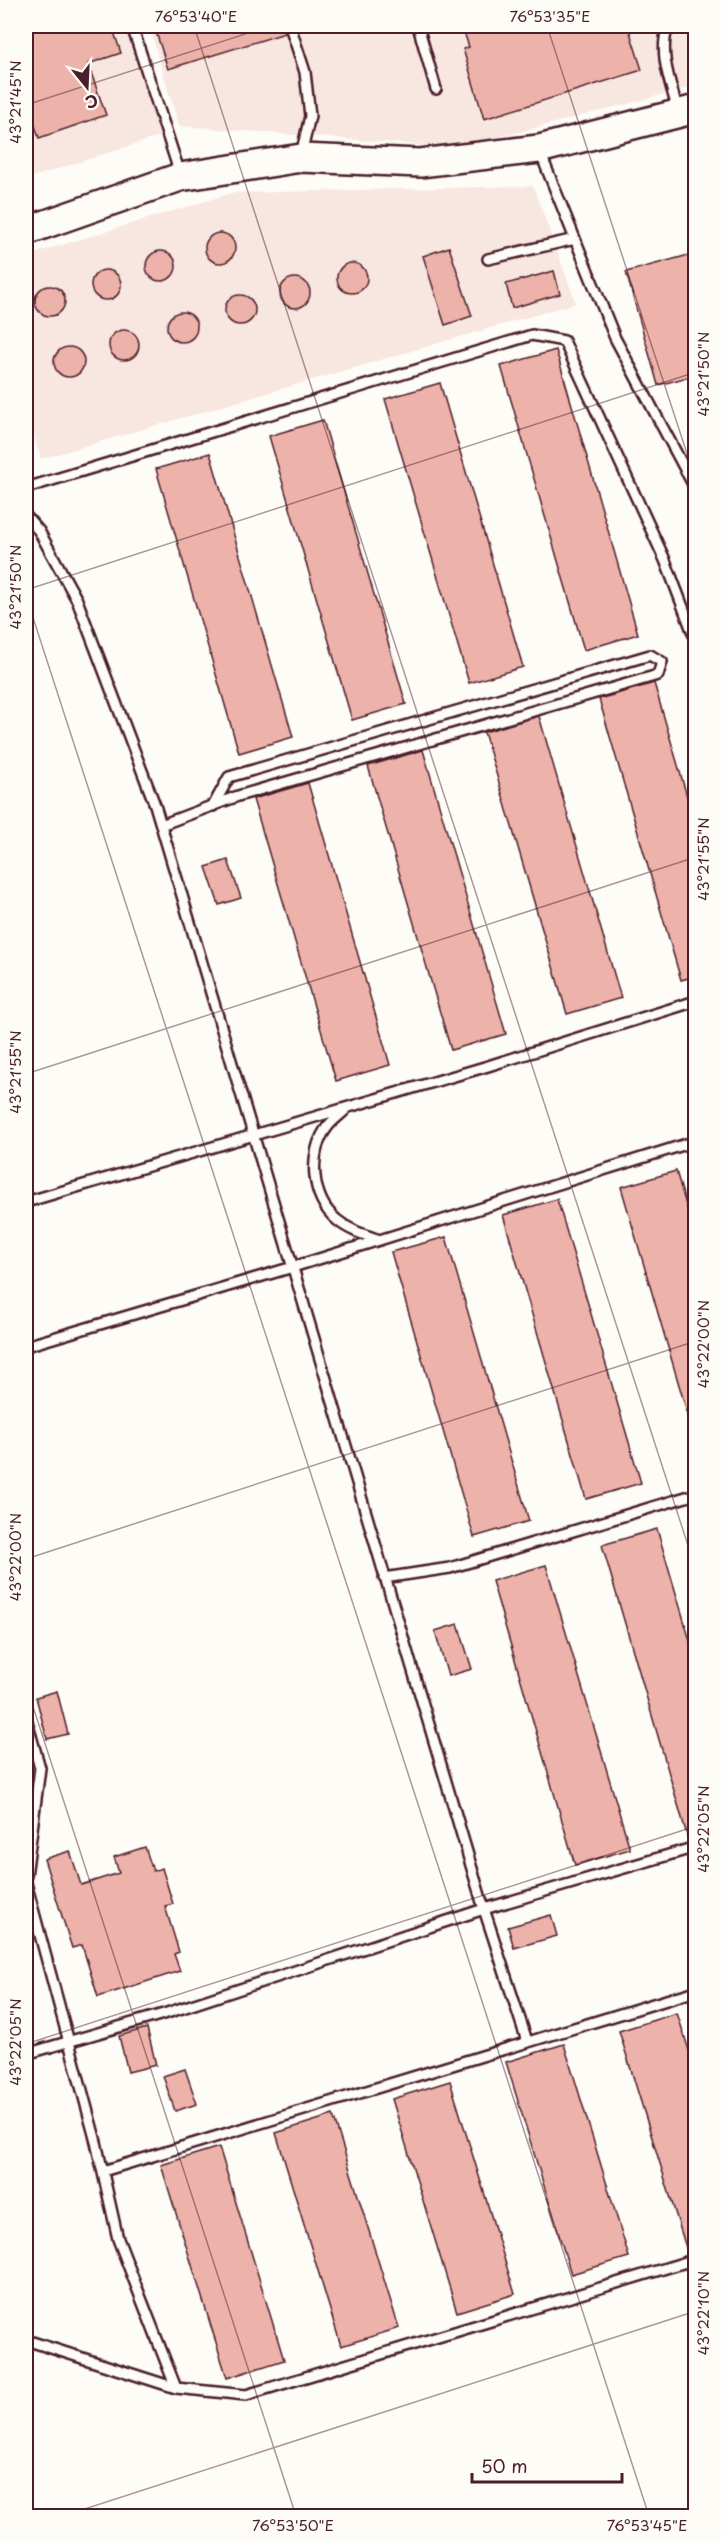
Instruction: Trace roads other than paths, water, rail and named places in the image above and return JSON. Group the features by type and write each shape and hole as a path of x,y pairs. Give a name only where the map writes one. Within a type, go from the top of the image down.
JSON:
{"main road":[{"path":"26,231 180,177 301,158 420,164 539,149 687,111"}],"lane":[{"path":"132,26 180,177"},
{"path":"290,26 305,72 310,116 301,158"},
{"path":"418,26 436,89"},
{"path":"668,26 663,46 665,64 687,111"},
{"path":"539,149 615,338 696,490"},
{"path":"488,259 575,239"},
{"path":"26,488 532,335 564,341 665,560 696,640"},
{"path":"26,516 39,531 77,600 161,825 384,1578 484,1909 527,2041"},
{"path":"161,825 213,806 238,796 658,675 662,662 650,655 229,777 213,806"},
{"path":"26,1202 347,1108 696,1001"},
{"path":"347,1108 327,1127 316,1152 314,1173 320,1196 336,1219 354,1232 380,1240"},
{"path":"26,1346 293,1267 696,1141"},
{"path":"384,1578 450,1568 696,1494"},
{"path":"26,1719 40,1768 26,1876"},
{"path":"26,2054 178,2010 484,1909 696,1847"},
{"path":"26,1883 103,2171 118,2239 176,2388"},
{"path":"103,2171 696,1991"},
{"path":"26,2340 176,2388 246,2395 696,2259"}]}
